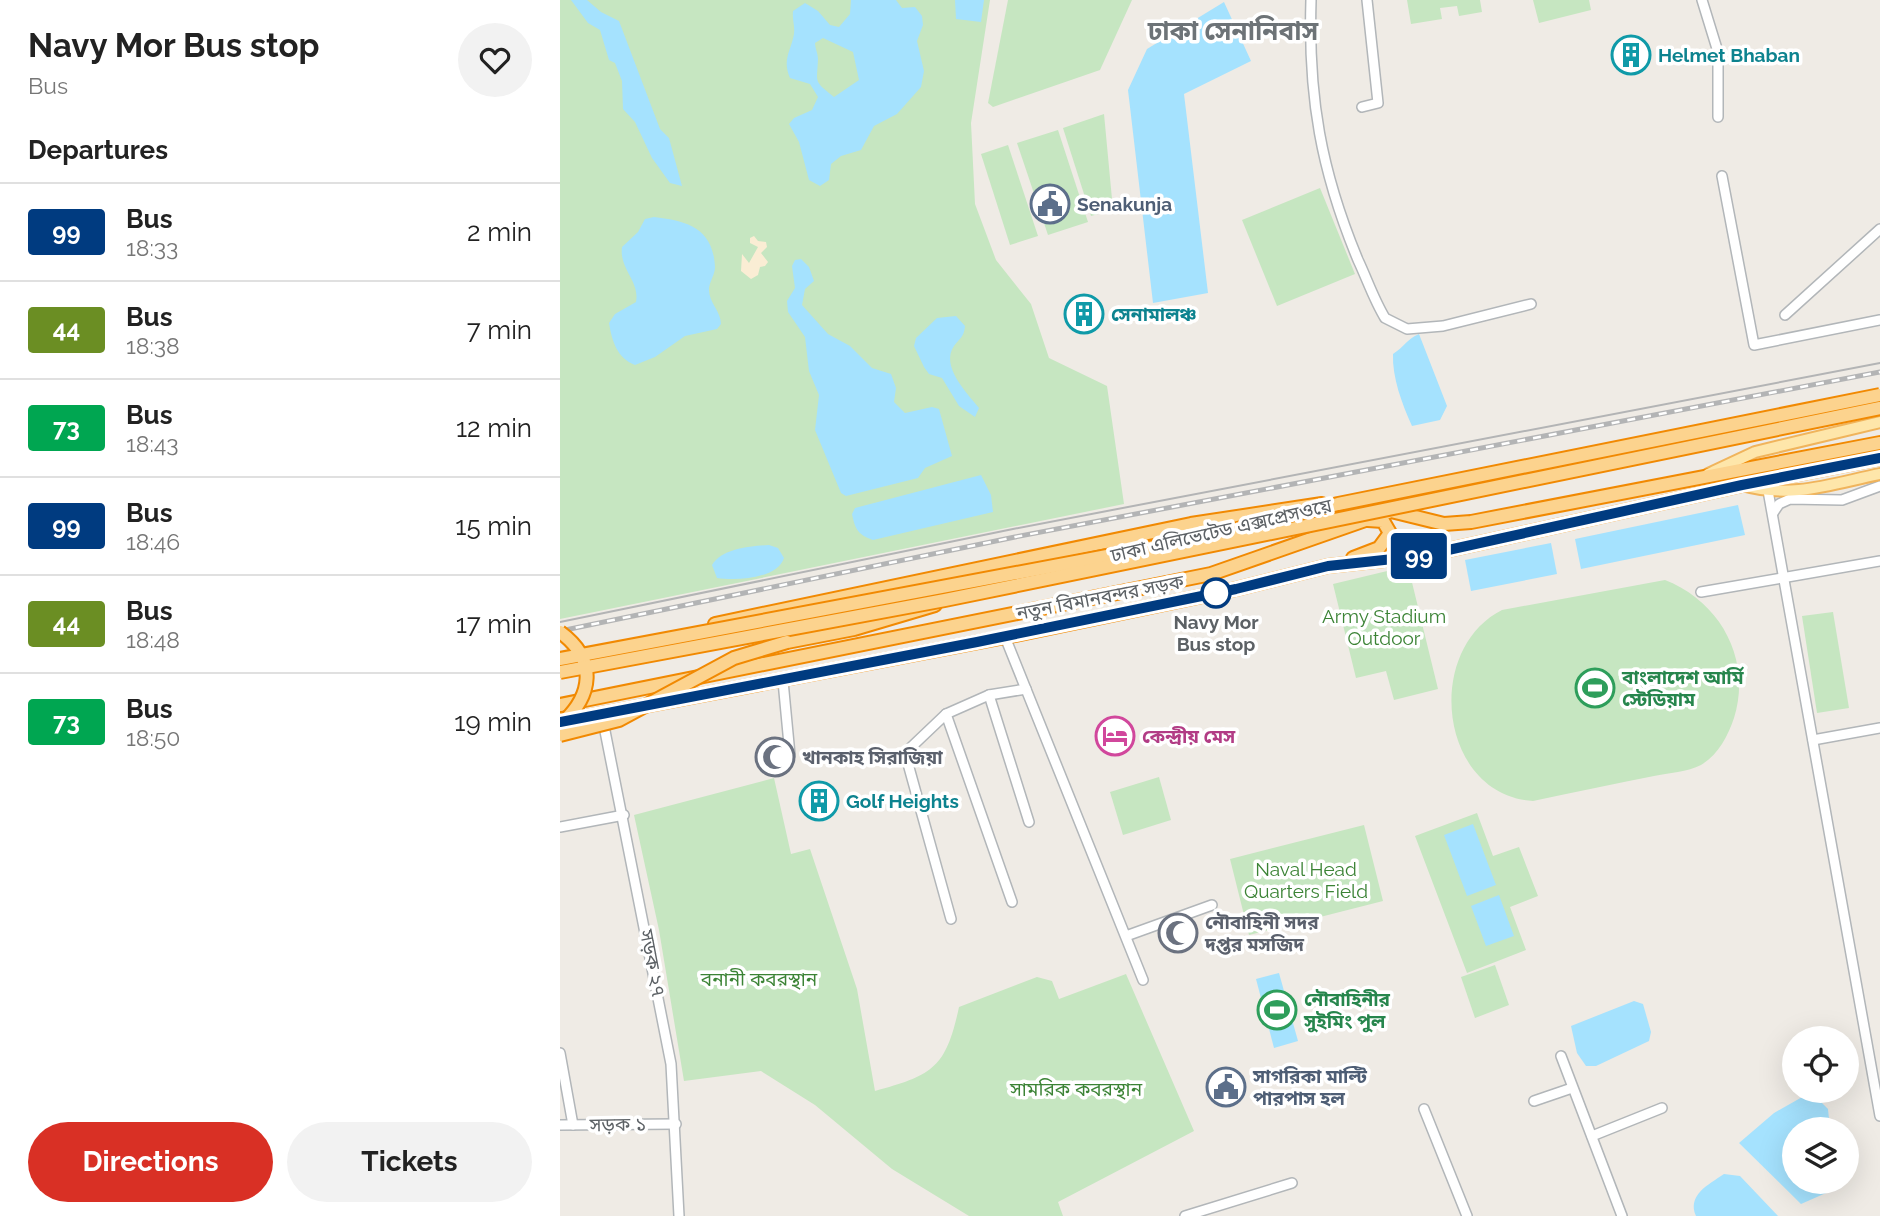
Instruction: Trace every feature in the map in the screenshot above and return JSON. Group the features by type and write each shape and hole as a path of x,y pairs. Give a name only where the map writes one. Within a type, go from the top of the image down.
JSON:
{"highway":[{"name":"ঢাকা এলিভেটেড এক্সপ্রেসওয়ে","path":"560,659 1197,539 1338,504 1880,395"},
{"name":"ঢাকা এলিভেটেড এক্সপ্রেসওয়ে","path":"560,672 945,600 1880,408"},
{"name":"নতুন বিমানবন্দর সড়ক","path":"560,705 1211,574 1391,511 1404,512 1444,524 1471,523 1880,443"},
{"name":"নতুন বিমানবন্দর সড়ক","path":"560,723 1005,637 1236,589 1328,566 1421,556 1742,485 1767,486 1880,458"},
{"path":"560,653 1213,520 1298,506 1338,504"},
{"path":"1328,566 1364,555 1386,541 1390,529 1383,521 1364,520"},
{"path":"560,736 620,720 746,652 854,629 919,611 945,600"},
{"path":"560,632 577,647 587,673 580,703 560,723"},
{"path":"599,699 602,713"}],"main road":[{"path":"1702,477 1755,452 1880,422"},
{"path":"1767,486 1787,493 1880,474"}],"street":[{"path":"1311,0 1310,44 1323,162 1344,226 1385,318 1407,329 1431,327 1531,304"},
{"path":"1362,107 1378,103 1367,0"},
{"path":"1702,0 1718,52 1718,117"},
{"path":"1722,176 1754,345 1880,320"},
{"path":"1785,315 1880,229"},
{"path":"1767,486 1790,499"},
{"path":"1767,486 1880,1116"},
{"path":"1773,513 1779,504 1790,499 1842,500 1880,486"},
{"path":"1701,592 1880,561"},
{"path":"1005,637 1143,980"},
{"path":"783,681 790,755"},
{"path":"951,919 905,760 910,745 946,714 989,695 1026,690"},
{"path":"989,695 1029,822"},
{"name":"সড়ক ২৭","path":"602,713 671,1064 679,1216"},
{"path":"946,714 1012,902"},
{"path":"1813,740 1880,728"},
{"path":"560,827 624,815"},
{"path":"1126,936 1212,905"},
{"path":"560,1053 573,1125"},
{"path":"1560,1056 1622,1216"},
{"path":"1534,1101 1572,1088"},
{"path":"1592,1136 1662,1108"},
{"path":"1424,1109 1467,1216"},
{"name":"সড়ক ১","path":"560,1125 676,1124"},
{"path":"1185,1216 1292,1183"}],"green space":[{"path":"560,0 990,0 971,123 975,204 996,260 1031,304 1049,358 1107,386 1124,504 560,619"},
{"path":"1008,0 1132,0 1100,70 993,107 988,103"},
{"path":"1407,0 1480,0 1482,12 1459,16 1457,6 1440,8 1442,19 1411,24"},
{"path":"1533,0 1589,0 1591,10 1539,23"},
{"path":"1104,114 1113,210 1091,216 1063,128"},
{"path":"1058,130 1088,222 1048,235 1017,143"},
{"path":"1008,145 1038,236 1010,245 981,154"},
{"path":"1320,188 1355,274 1277,306 1242,220"},
{"name":"Army Stadium Outdoor","path":"1408,566 1438,689 1394,700 1386,671 1356,678 1333,584"},
{"name":"বাংলাদেশ আর্মি স্টেডিয়াম","path":"1665,580 1685,590 1716,618 1735,655 1739,675 1734,718 1725,738 1712,756 1701,765 1684,771 1533,801 1501,793 1477,774 1461,748 1453,718 1452,686 1460,656 1477,629 1502,610"},
{"path":"1833,612 1849,708 1817,713 1802,616"},
{"path":"1159,777 1171,820 1123,835 1110,792"},
{"name":"বনানী কবরস্থান","path":"774,778 791,854 810,849 857,989 875,1091 911,1080 934,1066 949,1044 959,1007 1037,977 1052,981 1059,999 1126,974 1194,1131 1058,1202 1063,1216 969,1216 892,1169 815,1105 761,1071 684,1081 659,930 634,815"},
{"path":"1477,813 1493,856 1519,847 1538,896 1510,907 1526,950 1467,973 1415,836"},
{"name":"Naval Head Quarters Field","path":"1364,825 1383,901 1249,935 1230,859"},
{"path":"1495,965 1509,1005 1475,1018 1461,977"}],"sand":[{"path":"754,236 758,241 766,242 767,247 761,253 768,262 760,267 758,275 751,279 741,271 742,254 749,263 758,247 750,243 750,238"}],"water":[{"path":"571,0 587,0 601,12 619,21 660,129 669,138 682,186 670,183 652,158 635,122 623,109 622,81 615,63 609,60 600,30 588,23"},
{"path":"851,0 896,0 902,8 915,7 922,16 923,25 917,41 924,71 921,87 897,114 874,126 861,150 841,156 831,164 829,180 820,186 809,180 799,142 789,124 794,118 812,110 818,97 810,84 790,78 787,60 794,34 793,11 805,3 818,11 830,25 839,27 850,14","holes":["823,38 853,52 859,80 834,97 818,81 815,43"]},
{"path":"955,0 984,0 981,22 956,19"},
{"path":"1224,2 1251,61 1184,94 1208,293 1153,303 1128,90 1147,49"},
{"path":"654,217 687,224 703,235 709,243 715,267 709,293 721,324 717,329 685,336 655,357 635,365 624,358 616,348 609,323 615,314 636,302 635,288 623,262 622,247 638,232 645,219"},
{"path":"801,259 809,267 814,281 805,289 802,305 828,334 850,346 872,368 891,374 896,388 894,402 905,413 932,407 939,409 952,456 925,468 918,478 846,496 841,493 815,430 819,395 809,371 805,337 788,312 787,301 795,288 792,266 795,260"},
{"path":"956,316 965,326 963,335 954,346 950,362 962,387 979,408 975,417 959,406 942,378 929,374 914,346 916,338 937,318"},
{"path":"1419,334 1447,406 1440,420 1412,426 1398,390 1393,354"},
{"path":"981,475 991,495 993,512 873,540 861,534 854,524 852,514 855,508"},
{"path":"1738,505 1745,535 1581,569 1575,539"},
{"path":"1551,543 1557,574 1471,591 1465,560"},
{"path":"769,545 778,548 784,558 773,570 745,579 717,578 712,565 723,555 738,549"},
{"path":"1473,824 1496,885 1467,896 1444,835"},
{"path":"1499,895 1514,936 1486,946 1471,906"},
{"name":"নৌবাহিনীর সুইমিং পুল","path":"1279,973 1298,1041 1274,1048 1256,979"},
{"path":"1634,1001 1643,1004 1651,1032 1649,1041 1596,1066 1586,1066 1577,1053 1571,1026"},
{"path":"1792,1103 1822,1103 1828,1109 1829,1117 1782,1117 1782,1185 1739,1143 1774,1113"},
{"path":"1724,1174 1740,1176 1778,1216 1696,1216 1694,1202 1697,1196"},
{"path":"1791,1194 1824,1194 1801,1204"}],"tram line":[{"path":"560,622 1013,529 1880,363"}],"railway":[{"path":"560,631 1015,537 1880,372"}],"bus line":[{"name":"99","path":"560,722 977,642 1236,589 1328,566 1421,556 1742,485 1880,458"}],"place":[{"name":"Helmet Bhaban","path":"1631,55"},
{"name":"Senakunja","path":"1050,204"},
{"name":"সেনামালঞ্চ","path":"1084,314"},
{"name":"Navy Mor Bus stop","path":"1216,593"},
{"name":"বাংলাদেশ আর্মি স্টেডিয়াম","path":"1595,688"},
{"name":"কেন্দ্রীয় মেস","path":"1115,736"},
{"name":"খানকাহ সিরাজিয়া","path":"775,757"},
{"name":"Golf Heights","path":"819,801"},
{"name":"নৌবাহিনী সদর দপ্তর মসজিদ","path":"1178,933"},
{"name":"নৌবাহিনীর সুইমিং পুল","path":"1277,1010"},
{"name":"সাগরিকা মাল্টি পারপাস হল","path":"1226,1087"}],"district":[{"name":"ঢাকা সেনানিবাস","path":"1233,31"}],"park label":[{"name":"সামরিক কবরস্থান","path":"1076,1089"}]}
